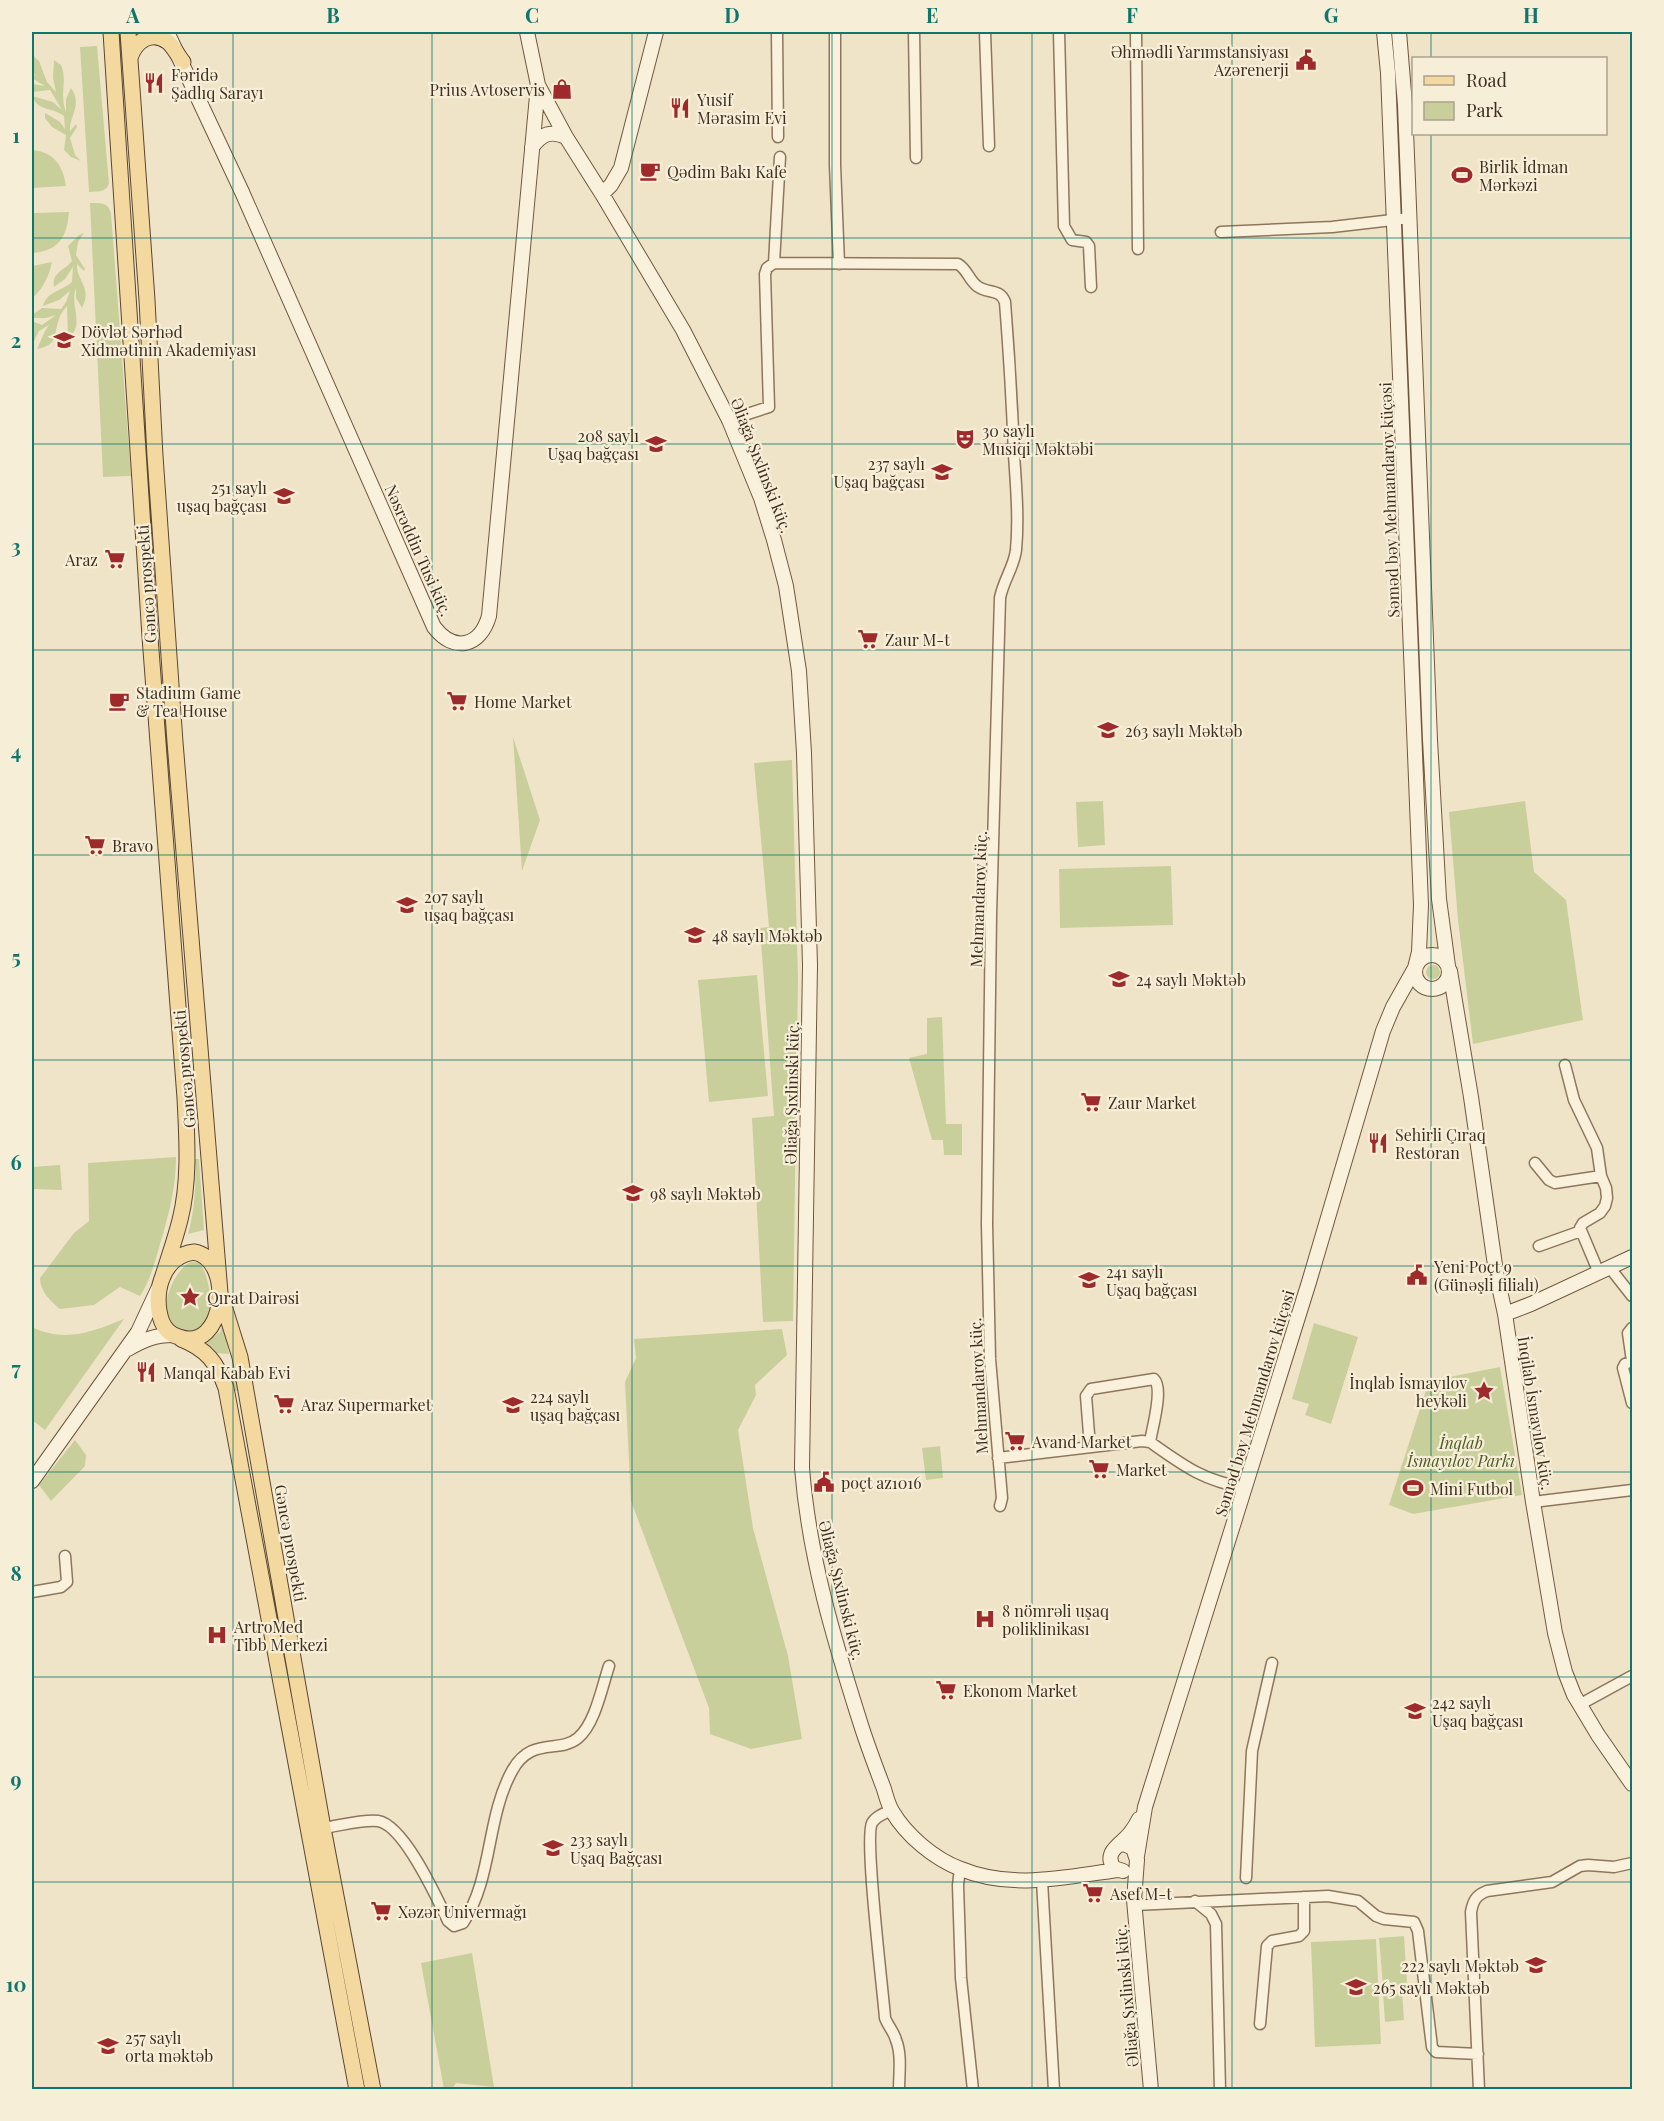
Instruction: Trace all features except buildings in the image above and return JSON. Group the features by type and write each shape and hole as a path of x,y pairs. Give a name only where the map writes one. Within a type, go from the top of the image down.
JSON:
{"main road":[{"name":"Gəncə prospekti","path":"111,32 150,637 186,1118 184,1200 160,1283"},
{"name":"Gəncə prospekti","path":"128,32 175,742 220,1293 240,1357 323,1828 374,2090"},
{"name":"Nəsrəddin Tusi küç.","path":"168,32 410,568 434,627 441,637 450,642 462,644 479,636 486,627 489,616 538,85"},
{"path":"527,32 538,85"},
{"path":"602,194 611,185 621,168 656,32"},
{"name":"Səməd bəy Mehmandarov küçəsi","path":"1145,1807 1309,1282 1383,1031 1393,1007 1415,968 1419,952 1421,894 1388,73 1384,32"},
{"name":"Səməd bəy Mehmandarov küçəsi","path":"1399,32 1406,105 1438,899 1460,1028"},
{"path":"129,61 139,41 149,37 158,37 169,42 183,62"},
{"name":"Əliağa Şıxlinski küç.","path":"538,85 566,137 688,339 729,420 761,498 786,586 799,671 804,753 810,965 802,1445 806,1519 824,1599 873,1762 892,1810 906,1830 924,1846 960,1869 999,1879 1042,1881 1119,1870"},
{"path":"532,147 540,137 546,134 558,133 566,137"},
{"path":"1393,1007 1413,993 1431,989 1442,986 1446,982 1449,969 1442,958 1431,955 1421,959 1415,968 1417,980 1425,988 1431,989 1445,999 1460,1028"},
{"name":"İnqilab İsmayılov küç.","path":"1460,1028 1496,1272 1558,1643 1568,1683 1579,1705 1632,1784"},
{"path":"32,1481 138,1332 160,1283 175,1260 188,1253 199,1253 208,1260 214,1267 220,1293 217,1311 210,1329 196,1339 162,1335 147,1338 124,1352"},
{"path":"1504,1314 1531,1304 1632,1257"},
{"path":"160,1283 157,1300 164,1327 205,1352 222,1376 226,1388 357,2090"},
{"path":"1081,1875 1132,1832 1145,1807"},
{"path":"1135,1903 1137,1858 1145,1807"},
{"path":"1119,1870 1132,1868 1137,1858 1133,1848 1124,1844 1116,1847 1110,1859 1111,1864 1119,1870 1135,1903"},
{"name":"Əliağa Şıxlinski küç.","path":"1135,1903 1151,2090"}],"street":[{"path":"777,32 778,137"},
{"path":"729,420 770,407 765,274 767,267 774,263 839,264 835,165 835,32"},
{"path":"914,32 916,158"},
{"path":"985,32 989,146"},
{"path":"1059,32 1064,226 1072,240 1086,242 1089,246 1091,287"},
{"path":"1136,32 1138,249"},
{"path":"774,263 780,157"},
{"path":"1221,232 1332,227 1410,218"},
{"name":"Mehmandarov küç.","path":"839,264 958,264 963,267 976,286 1003,296 1005,302 1017,509 1016,551 1000,598 991,926 987,1224 990,1359 1002,1498 1000,1506"},
{"path":"1564,1065 1574,1100 1597,1148 1600,1176 1606,1188 1605,1206 1600,1213 1583,1223 1580,1228 1581,1232 1604,1270 1632,1296"},
{"path":"1535,1163 1549,1180 1555,1183 1600,1176"},
{"path":"1539,1246 1581,1232"},
{"path":"1632,1328 1628,1333 1632,1361 1625,1364 1623,1368 1632,1403"},
{"path":"1090,1447 1086,1396 1091,1389 1154,1379 1158,1383 1158,1393 1150,1442"},
{"path":"998,1458 1142,1441 1150,1442 1192,1472 1224,1484 1245,1488"},
{"path":"1533,1502 1632,1490"},
{"path":"32,1592 61,1587 67,1582 65,1556"},
{"path":"1246,1878 1252,1751 1272,1663"},
{"path":"323,1828 376,1821 388,1825 419,1864 448,1921 454,1926 463,1923 476,1898 486,1865 495,1818 511,1772 517,1762 534,1750 577,1739 595,1711 609,1666"},
{"path":"1579,1705 1632,1677"},
{"path":"892,1810 873,1821 870,1830 870,1850 885,2018 888,2028 896,2039 899,2051 899,2090"},
{"path":"1479,2090 1471,1912 1473,1902 1479,1894 1487,1891 1552,1882 1580,1866 1614,1867 1632,1863"},
{"path":"960,1869 958,1885 961,1978 973,2090"},
{"path":"1042,1881 1054,2090"},
{"path":"1135,1903 1328,1896 1358,1901 1376,1916 1384,1919 1413,1922 1418,1931 1432,2047 1436,2052 1478,2054"},
{"path":"1260,2024 1267,1946 1272,1941 1299,1936 1304,1931 1304,1897"},
{"path":"1195,1901 1211,1914 1216,1923 1220,2090"}],"green space":[{"path":"97,46 109,184 103,190 89,192 80,47"},
{"path":"32,55 39,61 47,82 56,92 53,78 54,60 61,65 66,112 66,99 71,88 76,100 70,131 76,124 77,127 70,138 75,155 81,161 71,157 64,150 66,135 52,127 45,118 45,113 60,122 65,129 64,116 38,105 32,96 53,102 62,110 50,90 32,92 32,84 45,86 32,78 32,74 36,76 32,71"},
{"path":"32,150 40,151 56,161 63,172 66,186 32,188"},
{"path":"90,203 106,205 111,213 131,476 103,477"},
{"path":"69,212 66,229 60,241 49,249 32,253 32,213"},
{"path":"84,233 78,242 76,255 85,269 84,271 77,264 86,295 82,308 76,298 76,288 74,301 76,327 68,338 67,306 62,312 52,342 37,349 49,325 39,331 32,345 32,321 42,325 56,315 32,318 32,315 42,308 61,309 66,302 70,291 59,300 43,306 51,294 72,282 73,267 65,279 54,287 57,275 72,261 68,246"},
{"path":"52,262 45,282 32,299 32,266"},
{"path":"513,737 540,820 522,871"},
{"path":"792,760 798,978 793,1321 763,1322 752,1118 774,1116 760,928 769,927 754,763"},
{"path":"1103,801 1105,845 1078,847 1076,802"},
{"path":"1525,801 1534,872 1566,900 1583,1020 1473,1044 1458,920 1449,812"},
{"path":"1171,866 1173,925 1060,928 1059,869"},
{"path":"1430,965 1436,965 1440,972 1436,979 1430,979 1426,975 1426,969"},
{"path":"757,975 768,1096 709,1102 698,980"},
{"path":"942,1017 946,1124 962,1124 962,1155 944,1155 943,1140 932,1140 909,1058 927,1054 927,1018"},
{"path":"176,1157 173,1190 166,1222 152,1271 140,1296 120,1287 94,1305 60,1309 49,1299 40,1283 40,1278 74,1233 89,1221 88,1163"},
{"path":"195,1159 199,1159 204,1230 188,1234 195,1197"},
{"path":"60,1165 62,1190 32,1189 32,1167"},
{"path":"191,1262 198,1262 202,1266 211,1299 211,1308 208,1321 197,1330 183,1331 171,1324 166,1306 177,1274"},
{"path":"124,1319 45,1430 32,1420 32,1327 44,1332 67,1335 101,1328"},
{"path":"223,1323 229,1354 217,1353 206,1342 220,1332"},
{"path":"1314,1323 1358,1337 1331,1424 1305,1415 1309,1404 1292,1399"},
{"path":"782,1329 787,1355 755,1385 756,1395 738,1430 753,1528 788,1656 802,1739 751,1749 710,1734 709,1708 631,1501 625,1382 636,1358 634,1339"},
{"path":"222,1365 233,1365 238,1391 234,1391"},
{"name":"İnqlab İsmayılov Parkı","path":"1500,1367 1522,1495 1413,1514 1389,1505 1429,1381"},
{"path":"75,1440 86,1455 85,1466 51,1501 39,1485"},
{"path":"940,1446 943,1478 926,1480 922,1448"},
{"path":"1404,1936 1407,1984 1383,1986 1379,1938"},
{"path":"1376,1939 1381,2044 1315,2047 1311,1942"},
{"path":"472,1953 494,2087 456,2083 452,2089 444,2089 421,1963"},
{"path":"1402,1992 1404,2020 1385,2022 1383,1993"}],"place":[{"name":"Əhmədli Yarımstansiyası Azərenerji","path":"1306,60"},
{"name":"Fəridə Şadlıq Sarayı","path":"154,83"},
{"name":"Prius Avtoservis","path":"562,89"},
{"name":"Yusif Mərasim Evi","path":"680,108"},
{"name":"Qədim Bakı Kafe","path":"650,171"},
{"name":"Birlik İdman Mərkəzi","path":"1462,175"},
{"name":"Dövlət Sərhəd Xidmətinin Akademiyası","path":"64,340"},
{"name":"30 saylı Musiqi Məktəbi","path":"965,439"},
{"name":"208 saylı Uşaq bağçası","path":"656,444"},
{"name":"237 saylı Uşaq bağçası","path":"942,472"},
{"name":"251 saylı uşaq bağçası","path":"284,496"},
{"name":"Araz","path":"115,559"},
{"name":"Zaur M-t","path":"868,639"},
{"name":"Stadium Game & Tea House","path":"119,701"},
{"name":"Home Market","path":"457,701"},
{"name":"263 saylı Məktəb","path":"1108,730"},
{"name":"Bravo","path":"95,845"},
{"name":"207 saylı uşaq bağçası","path":"407,905"},
{"name":"48 saylı Məktəb","path":"695,935"},
{"name":"24 saylı Məktəb","path":"1119,979"},
{"name":"Zaur Market","path":"1091,1102"},
{"name":"Sehirli Çıraq Restoran","path":"1378,1143"},
{"name":"98 saylı Məktəb","path":"633,1193"},
{"name":"Yeni Poçt 9 (Günəşli filialı)","path":"1417,1275"},
{"name":"241 saylı Uşaq bağçası","path":"1089,1280"},
{"name":"Qırat Dairəsi","path":"190,1297"},
{"name":"Manqal Kabab Evi","path":"146,1372"},
{"name":"İnqlab İsmayılov heykəli","path":"1484,1391"},
{"name":"Araz Supermarket","path":"284,1404"},
{"name":"224 saylı uşaq bağçası","path":"513,1405"},
{"name":"Avand Market","path":"1015,1441"},
{"name":"Market","path":"1099,1469"},
{"name":"poçt az1016","path":"824,1482"},
{"name":"Mini Futbol","path":"1413,1488"},
{"name":"8 nömrəli uşaq poliklinikası","path":"985,1619"},
{"name":"ArtroMed Tibb Merkezi","path":"217,1635"},
{"name":"Ekonom Market","path":"946,1690"},
{"name":"242 saylı Uşaq bağçası","path":"1415,1711"},
{"name":"233 saylı Uşaq Bağçası","path":"553,1848"},
{"name":"Asef M-t","path":"1093,1893"},
{"name":"Xəzər Univermağı","path":"381,1911"},
{"name":"222 saylı Məktəb","path":"1536,1965"},
{"name":"265 saylı Məktəb","path":"1356,1987"},
{"name":"257 saylı orta məktəb","path":"108,2046"}]}
